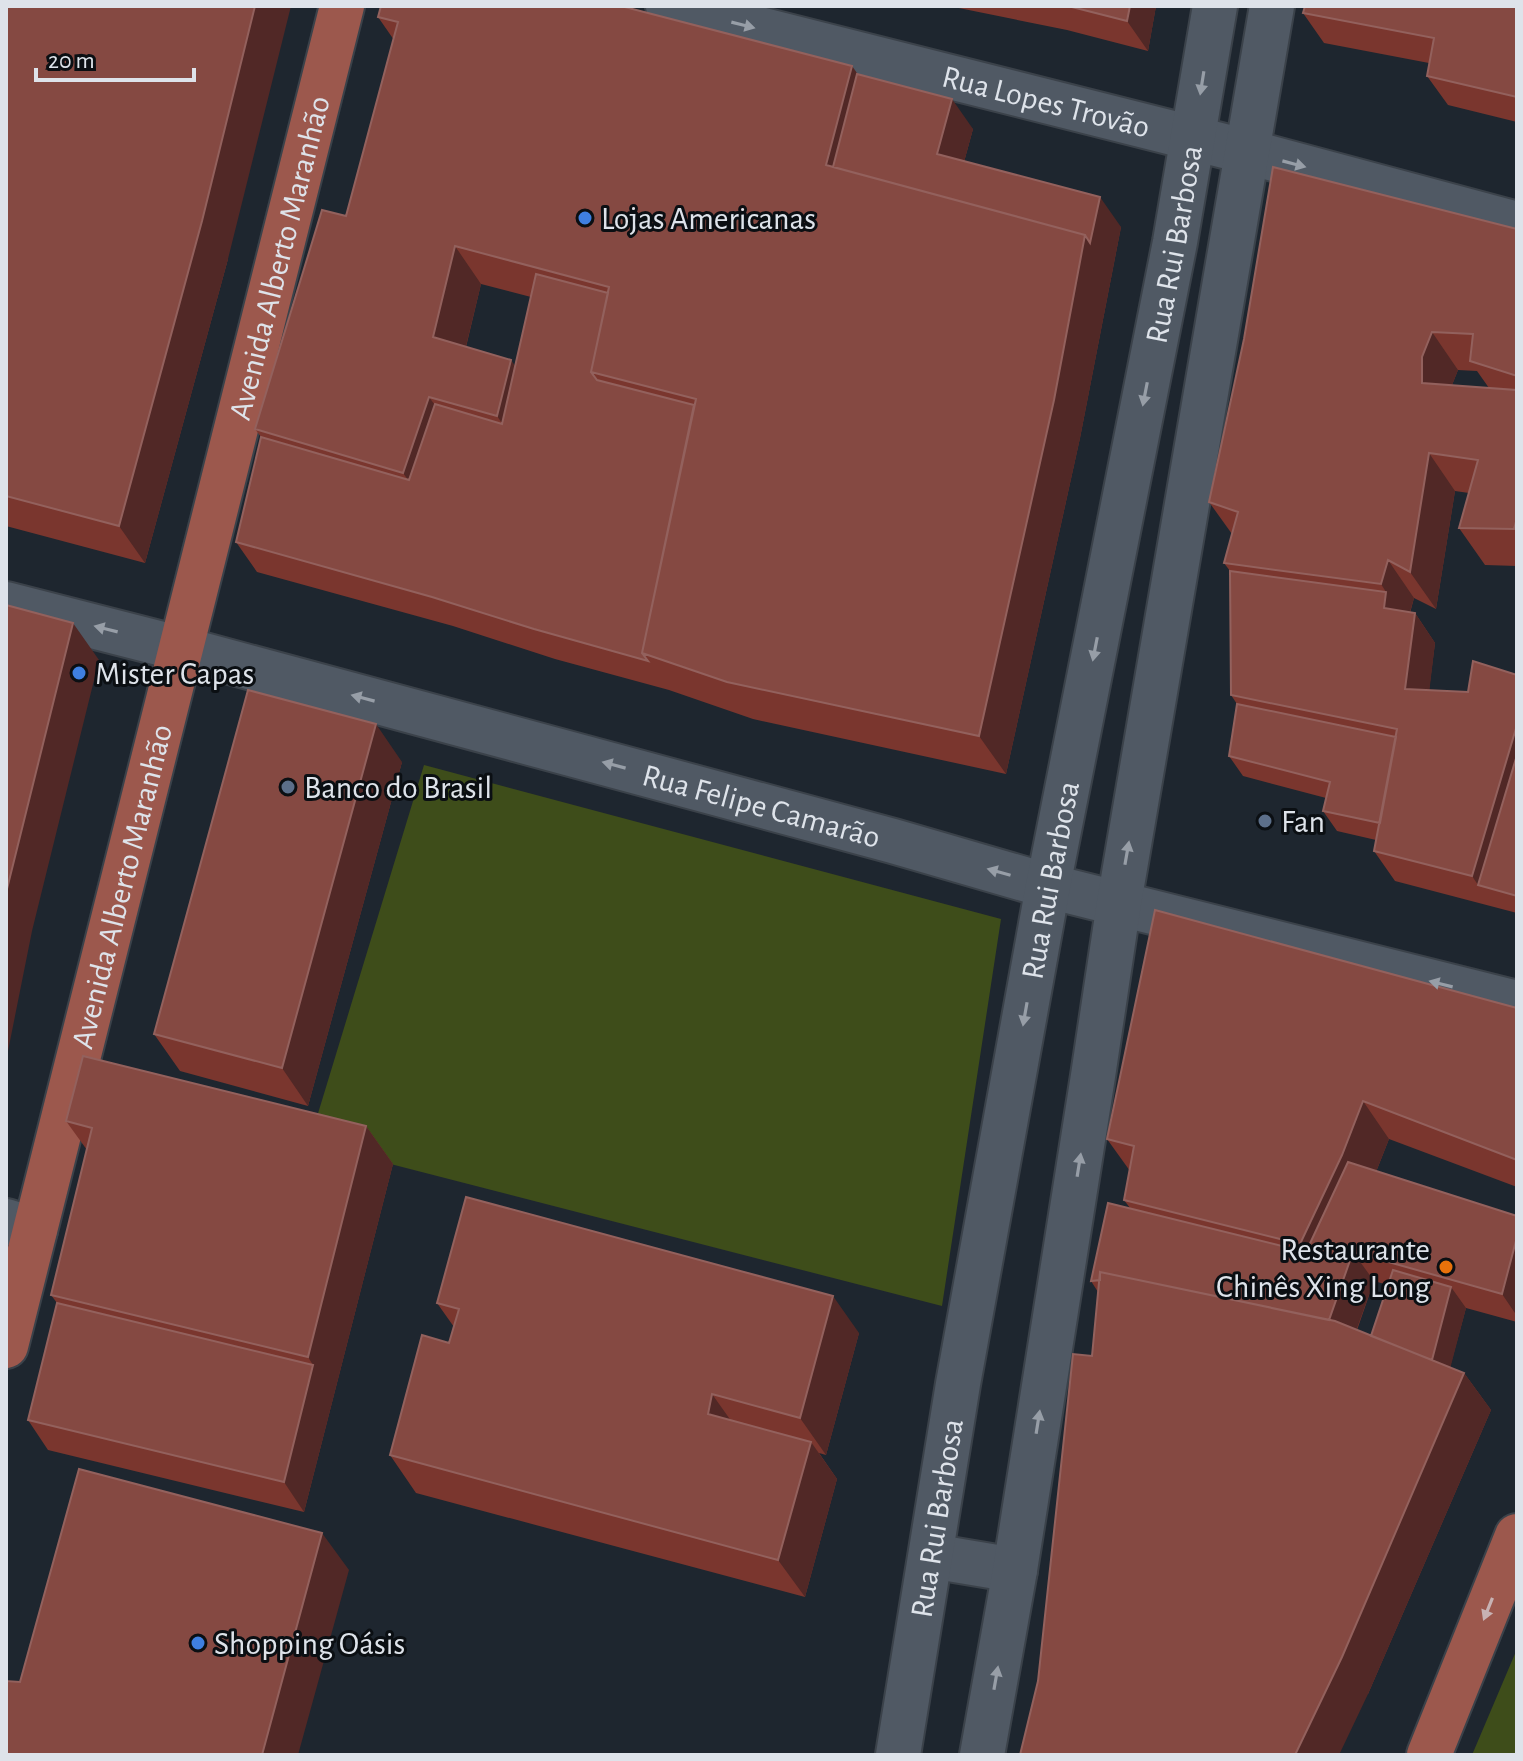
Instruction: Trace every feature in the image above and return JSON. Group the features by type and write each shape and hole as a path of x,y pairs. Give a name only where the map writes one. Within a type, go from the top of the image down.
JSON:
{"main road":[{"name":"Avenida Alberto Maranhão","path":"6,1346 21,1226 56,1142 342,6"},
{"path":"1429,1755 1517,1536"}],"street":[{"name":"Rua Lopes Trovão","path":"668,6 1248,152 1517,224"},
{"name":"Rua Rui Barbosa","path":"898,1755 958,1384 1048,886 1193,140 1215,6"},
{"name":"Rua Rui Barbosa","path":"982,1755 1015,1570 1119,903 1272,6"},
{"name":"Rua Felipe Camarão","path":"6,604 878,837 1048,886 1517,1003"},
{"path":"931,1556 1015,1570"}],"green space":[{"path":"424,765 1001,919 942,1306 309,1143"},
{"path":"1517,1649 1517,1755 1472,1755"}],"building":[{"path":"6,6 255,6 202,221 119,526 6,496"},
{"path":"381,6 621,6 852,66 826,165 1085,235 1054,400 979,736 727,682 642,653 696,399 591,372 609,287 455,246 433,337 511,360 497,416 429,397 403,473 255,429 322,210 346,216 398,22 378,17"},
{"path":"1068,6 1130,6 1127,21"},
{"path":"1305,6 1517,6 1517,97 1427,76 1434,38 1303,13"},
{"path":"857,74 952,99 937,154 1100,197 1090,243 1085,235 833,167"},
{"path":"1273,167 1517,229 1517,376 1470,361 1473,334 1432,332 1422,357 1422,383 1516,390 1517,518 1514,529 1459,528 1478,460 1429,453 1410,572 1388,560 1381,584 1224,563 1238,512 1209,502 1244,339"},
{"path":"536,274 608,293 591,372 597,380 694,405 642,653 648,661 236,542 261,437 409,480 435,404 502,424"},
{"path":"1230,571 1386,592 1384,608 1415,613 1405,689 1468,692 1473,661 1517,675 1517,725 1472,876 1374,851 1397,729 1231,695"},
{"path":"6,605 73,623 6,893"},
{"path":"248,690 376,724 282,1068 154,1034"},
{"path":"1237,704 1396,737 1380,823 1323,811 1330,782 1229,756"},
{"path":"1517,755 1517,896 1478,885"},
{"path":"1155,910 1517,1008 1517,1160 1363,1101 1342,1155 1300,1244 1124,1200 1134,1146 1107,1139"},
{"path":"83,1056 366,1126 308,1357 51,1295 92,1128 66,1121"},
{"path":"1348,1162 1517,1216 1517,1237 1502,1294 1353,1252 1329,1320 1100,1272 1100,1280 1091,1281 1108,1203 1306,1252"},
{"path":"466,1197 833,1296 800,1418 712,1394 708,1414 811,1442 778,1560 390,1455 422,1335 449,1343 459,1309 437,1303"},
{"path":"1393,1270 1451,1287 1432,1360 1371,1336"},
{"path":"1100,1272 1335,1321 1464,1373 1342,1657 1295,1755 1020,1755 1038,1681 1073,1354 1092,1356"},
{"path":"57,1303 313,1365 284,1482 28,1420"},
{"name":"Shopping Oásis","path":"79,1469 322,1533 262,1755 6,1755 6,1681 20,1682"}],"place":[{"name":"Lojas Americanas","path":"585,218"},
{"name":"Mister Capas","path":"79,673"},
{"name":"Banco do Brasil","path":"288,787"},
{"name":"Fan","path":"1265,821"},
{"name":"Restaurante Chinês Xing Long","path":"1446,1267"},
{"name":"Shopping Oásis","path":"198,1643"}]}
